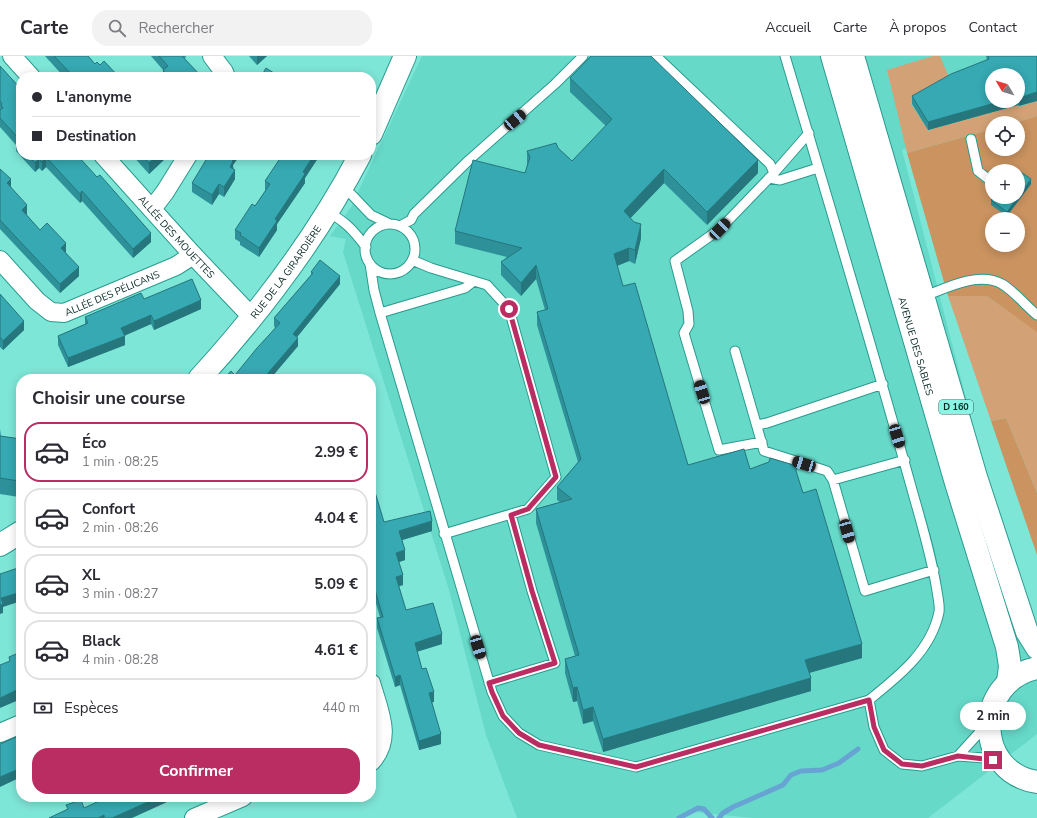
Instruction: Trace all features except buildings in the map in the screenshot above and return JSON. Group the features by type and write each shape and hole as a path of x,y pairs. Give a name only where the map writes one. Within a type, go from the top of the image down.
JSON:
{"main road":[{"path":"376,123 405,56"},
{"name":"AVENUE DES SABLES","path":"832,56 954,476 1007,647 1010,666 1008,682"},
{"name":"AVENUE DES SABLES","path":"853,56 976,477 1027,632 1037,648"},
{"name":"RUE DE LA GIRARDIÈRE","path":"203,374 252,317 299,256 343,188 357,160"},
{"path":"0,545 16,535"},
{"path":"1035,783 1020,777 1002,762 995,752 991,741 989,719 992,705 999,692 1008,682 1018,674 1037,668"}],"street":[{"path":"12,56 26,72"},
{"path":"212,56 224,72"},
{"name":"ALLÉE DES MOUETTES","path":"108,160 193,255 252,317"},
{"path":"152,209 165,192 185,160"},
{"name":"ALLÉE DES PÉLICANS","path":"0,260 37,301 51,312 64,313 176,266 193,255"},
{"path":"376,701 384,728 382,745 376,754"},
{"path":"0,733 16,726"},
{"path":"194,818 231,802"}],"lane":[{"path":"400,226 411,220 414,214 469,160 555,84 583,56"},
{"path":"656,56 770,164 772,175 780,180 818,168"},
{"path":"390,224 376,228 367,240 366,253 370,264 374,290 444,534 490,687 503,716 519,733 539,745 636,767 869,700 916,658 929,640 939,610 934,570 905,460 785,56"},
{"path":"762,442 719,450 684,333 689,324 688,311 675,261 720,229 772,175 809,133"},
{"path":"972,139 978,172 985,177"},
{"path":"343,188 352,195 371,215 407,230 415,244 415,252 412,260 407,267 400,272 392,274 384,273 376,270 370,264"},
{"path":"328,212 341,219 352,229 366,247"},
{"path":"412,260 431,268 487,285 509,309 556,477 528,509 444,534"},
{"path":"923,296 956,283 986,279 1002,284 1036,312"},
{"path":"380,313 465,288 474,280"},
{"path":"735,351 764,451 827,471 833,480 865,591 934,570"},
{"path":"757,425 767,423 882,384"},
{"path":"833,480 905,460"},
{"path":"490,687 555,663 532,591 511,515"},
{"path":"869,700 874,727 884,750 896,760 907,765 922,766 958,756 984,758 1002,762"},
{"path":"958,756 978,734 989,719"}],"shaded area":[{"path":"422,56 1037,56 1037,112 1021,116 985,116 985,127 902,150 1037,673 1037,734 928,818 753,818 692,812 677,818 517,818 486,735 449,590 343,252 346,239 330,236 354,203 373,160 376,160 376,154"},
{"path":"933,56 940,56 951,82 911,104 929,131 1007,108 1025,108 1025,105 1037,101 1037,116 1025,120 1025,116 985,116 985,131 907,153 887,70"},
{"path":"1037,116 1037,332 987,296 948,296 907,153 985,131 985,156 1025,156 1025,120"},
{"path":"948,296 987,296 1037,331 1037,493 1006,418 991,421"},
{"path":"1006,418 1037,493 1037,555 991,421"}],"waterway":[{"path":"719,818 723,813 733,807 783,785 791,775 801,771 822,770 839,763 858,749"},
{"path":"679,818 698,808 704,809 712,818"}],"route":[{"path":"509,309 556,477 528,509 511,515 521,554 555,663 489,683 503,716 519,733 539,745 636,767 869,700 874,727 884,750 902,764 922,766 934,764 958,756 993,760"}]}
